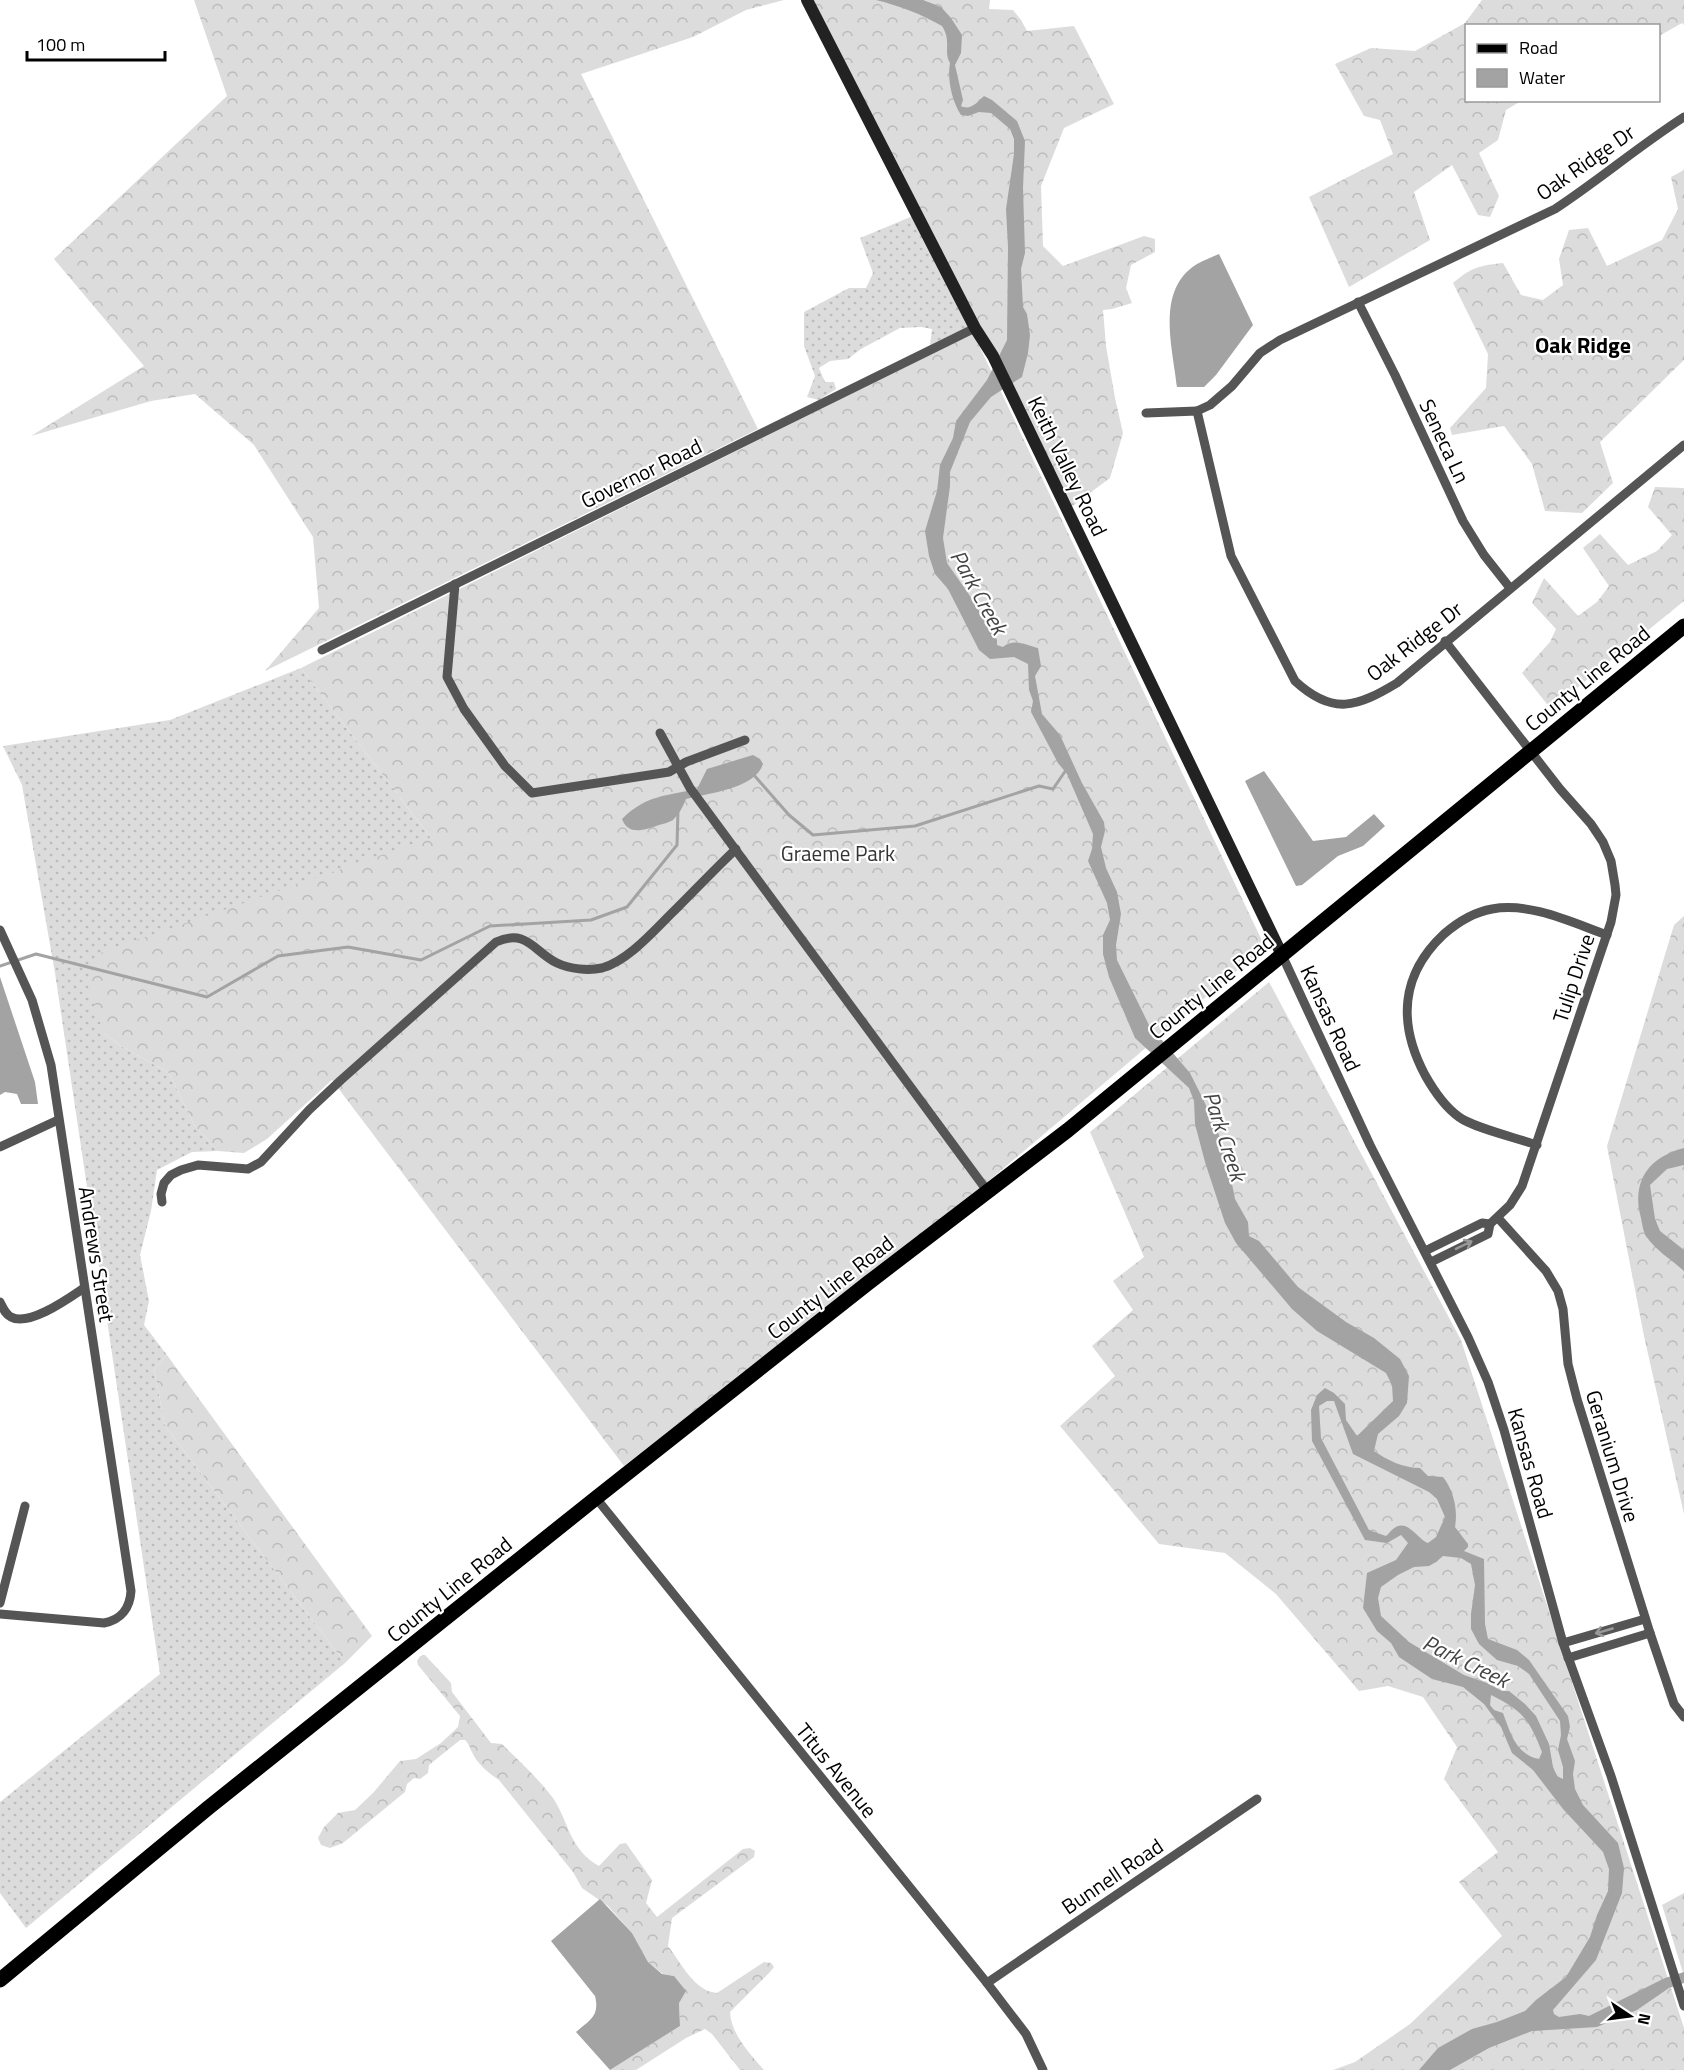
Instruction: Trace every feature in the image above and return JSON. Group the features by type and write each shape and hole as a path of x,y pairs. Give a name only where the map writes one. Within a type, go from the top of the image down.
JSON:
{"main road":[{"name":"County Line Road","path":"0,1980 208,1808 596,1498 1154,1060 1684,626"}],"street":[{"name":"Keith Valley Road","path":"807,0 975,328 993,356 1282,955"},
{"name":"Oak Ridge Dr","path":"1684,117 1555,208 1280,340 1260,353 1232,386 1210,405 1197,411 1231,555 1296,681 1307,692 1322,700 1343,706 1379,694 1397,683 1684,445"},
{"name":"Seneca Ln","path":"1358,302 1462,521 1484,555 1510,588"},
{"name":"Governor Road","path":"322,650 975,328"},
{"path":"1146,413 1197,411"},
{"path":"455,584 447,677 464,709 504,766 532,793 669,772 702,755 746,740"},
{"name":"Tulip Drive","path":"1431,1262 1488,1233 1494,1221 1510,1205 1522,1186 1607,934 1616,895 1608,851 1591,824 1560,789 1445,641"},
{"path":"660,733 690,788 988,1192"},
{"path":"162,1202 161,1194 164,1183 171,1175 181,1170 198,1165 248,1169 261,1162 309,1110 341,1080 496,942 516,938 528,940 556,962 585,970 603,968 622,958 645,940 736,849"},
{"path":"1537,1145 1462,1119 1451,1111 1431,1086 1413,1051 1409,1035 1407,999 1413,978 1422,959 1435,943 1459,922 1483,911 1501,908 1528,910 1556,916 1607,934"},
{"name":"Andrews Street","path":"0,930 28,991 51,1065 131,1591 124,1612 116,1619 104,1623 0,1614"},
{"name":"Kansas Road","path":"1282,955 1370,1145 1468,1337 1501,1421 1563,1643 1611,1776 1684,2006"},
{"path":"0,1147 58,1120"},
{"path":"1425,1251 1482,1223 1494,1221"},
{"name":"Geranium Drive","path":"1494,1221 1546,1270 1558,1291 1563,1309 1568,1364 1576,1399 1645,1619 1674,1704 1684,1717"},
{"path":"0,1302 8,1316 26,1319 55,1307 84,1288"},
{"name":"Titus Avenue","path":"596,1498 987,1983 1026,2034 1043,2070"},
{"path":"0,1603 25,1506"},
{"path":"1563,1643 1645,1619"},
{"path":"1569,1658 1650,1633"},
{"name":"Bunnell Road","path":"987,1983 1257,1799"}],"green space":[{"path":"194,0 784,0 746,10 693,37 581,74 758,429 265,671 319,608 313,537 254,445 195,394 151,401 31,436 144,366 54,259 227,96"},
{"path":"806,0 990,0 989,9 1013,10 1027,31 1074,26 1114,104 1064,128 1041,186 1043,246 1063,266 1144,236 1155,239 1155,252 1131,265 1126,288 1132,303 1103,310 1106,346 1123,433 1110,478 1071,507"},
{"path":"1482,0 1684,0 1684,25 1682,23 1660,35 1660,24 1465,24 1465,102 1519,102 1506,110 1498,140 1479,153 1499,196 1490,217 1478,215 1452,165 1414,192 1430,240 1349,287 1309,197 1393,154 1380,120 1364,116 1335,64 1371,48 1415,51 1465,23"},
{"path":"1684,170 1684,360 1600,442 1613,483 1582,513 1545,511 1532,464 1504,426 1452,435 1450,428 1486,388 1488,354 1453,283 1476,268 1503,263 1521,295 1543,300 1563,285 1559,259 1569,230 1588,228 1607,266 1662,240 1678,209 1671,177"},
{"path":"913,216 970,326 930,345 932,329 900,328 861,349 848,359 830,361 819,368 825,382 834,382 836,389 819,400 807,397 815,376 804,346 804,312 849,288 866,288 873,273 860,238"},
{"name":"Graeme Park","path":"973,333 1265,947 985,1184 624,1466 332,1080 267,1139 244,1153 218,1151 194,1125 169,1073 121,1046 104,1033 88,985 102,952 431,838 301,668"},
{"path":"1655,487 1684,488 1684,601 1551,709 1522,673 1550,642 1556,629 1532,603 1544,578 1578,616 1597,602 1609,586 1583,548 1600,534 1628,565 1657,551 1672,535 1648,507"},
{"path":"301,668 431,838 104,1033 121,1046 169,1073 194,1125 218,1151 192,1152 157,1170 151,1211 140,1255 149,1301 144,1325 167,1355 154,1369 165,1426 345,1663 26,1928 0,1893 0,1802 160,1674 55,973 22,785 3,746 170,720"},
{"path":"1684,916 1684,1514 1644,1336 1607,1146 1674,925"},
{"path":"1269,982 1461,1340 1684,2028 1684,2070 1333,2070 1355,2062 1410,2024 1502,1936 1459,1882 1498,1852 1444,1779 1457,1747 1423,1697 1388,1686 1359,1691 1276,1594 1225,1553 1159,1544 1060,1426 1115,1376 1092,1346 1133,1310 1113,1281 1144,1257 1090,1132"},
{"path":"167,1355 372,1636 345,1663 165,1426 154,1369"},
{"path":"425,1655 451,1683 452,1692 491,1743 502,1744 553,1798 581,1852 599,1866 620,1844 626,1843 652,1880 646,1903 657,1917 743,1849 750,1848 755,1851 754,1857 672,1918 668,1946 695,1982 717,1993 764,1962 771,1963 774,1967 770,1972 730,2012 738,2036 764,2070 740,2070 712,2034 705,2029 686,2038 636,2070 610,2070 680,2026 674,1976 663,1974 648,1962 632,1933 608,1906 582,1888 573,1872 499,1780 477,1760 465,1740 460,1740 429,1765 428,1773 420,1779 414,1778 407,1784 405,1792 343,1843 330,1848 321,1845 318,1838 324,1827 338,1813 355,1810 400,1761 416,1759 441,1743 458,1727 460,1716 418,1665 417,1661 420,1656"},
{"path":"1684,1893 1684,1976 1662,1905"}],"water":[{"path":"876,0 923,0 941,7 962,35 961,53 955,65 963,100 961,106 971,107 984,96 992,100 1017,121 1025,141 1023,188 1025,253 1021,269 1023,307 1027,314 1030,335 1028,353 1022,377 991,397 970,422 950,472 943,538 947,563 997,640 997,645 1003,647 1015,643 1038,648 1041,666 1035,676 1042,714 1060,735 1082,783 1104,822 1105,831 1101,847 1106,868 1117,892 1121,914 1116,945 1117,960 1149,1025 1190,1073 1203,1099 1218,1132 1228,1164 1235,1199 1248,1222 1249,1236 1259,1241 1298,1287 1346,1322 1374,1338 1400,1359 1409,1376 1407,1403 1399,1416 1378,1434 1374,1451 1396,1463 1420,1468 1428,1476 1443,1477 1454,1501 1455,1527 1468,1544 1464,1551 1484,1559 1485,1624 1488,1639 1517,1650 1529,1660 1568,1716 1570,1727 1567,1739 1575,1761 1573,1774 1575,1789 1583,1805 1618,1843 1624,1868 1622,1893 1596,1960 1553,2010 1554,2014 1559,2017 1580,2014 1589,2016 1665,1978 1684,1972 1684,1983 1669,1988 1637,2010 1597,2027 1532,2031 1489,2048 1450,2070 1419,2070 1438,2048 1472,2029 1525,2011 1566,1977 1590,1937 1608,1891 1609,1869 1603,1852 1563,1809 1533,1770 1512,1753 1501,1727 1484,1704 1463,1687 1432,1679 1399,1657 1391,1643 1377,1631 1363,1608 1367,1573 1396,1560 1408,1543 1401,1535 1387,1543 1365,1540 1312,1441 1311,1410 1317,1395 1325,1388 1334,1393 1345,1404 1346,1420 1357,1436 1393,1401 1392,1385 1386,1373 1317,1331 1292,1309 1236,1243 1225,1223 1205,1162 1195,1124 1194,1101 1189,1088 1135,1038 1109,977 1103,954 1103,935 1110,920 1107,903 1088,861 1093,834 1067,774 1058,763 1031,712 1033,701 1029,690 1028,664 1014,657 990,659 979,650 948,589 935,574 925,531 937,491 940,465 953,438 956,421 987,380 1007,340 1006,209 1014,139 1010,129 991,113 961,115 951,90 950,63 945,31 942,26 918,14","holes":["1327,1401 1334,1401 1353,1454 1429,1492 1437,1499 1445,1517 1436,1537 1428,1543 1403,1526 1398,1526 1386,1536 1369,1530 1321,1438 1319,1406","1443,1556 1461,1558 1471,1564 1475,1585 1471,1629 1479,1644 1497,1660 1518,1666 1529,1674 1560,1721 1561,1735 1558,1750 1563,1767 1563,1779 1557,1776 1553,1767 1549,1744 1536,1716 1525,1704 1509,1691 1502,1691 1464,1675 1409,1642 1381,1616 1378,1598 1381,1587 1414,1567 1429,1566","1491,1695 1511,1706 1524,1717 1542,1752 1539,1759 1531,1757 1519,1748 1511,1735 1503,1713 1494,1710 1490,1705"]},
{"path":"1219,254 1253,325 1216,375 1204,387 1177,387 1170,337 1171,304 1184,275 1197,264"},
{"path":"753,755 763,764 751,779 730,789 686,799 675,818 665,824 633,830 628,828 622,819 639,805 648,801 697,789 707,769"},
{"path":"1264,771 1313,841 1346,837 1374,814 1385,826 1363,846 1338,856 1302,885 1296,886 1245,781"},
{"path":"0,977 35,1082 38,1104 21,1104 17,1094 5,1092 0,1095"},
{"path":"1684,1148 1684,1165 1667,1169 1650,1185 1655,1219 1660,1231 1684,1250 1684,1271 1646,1236 1639,1205 1639,1193 1641,1182 1652,1164"},
{"path":"600,1899 632,1933 648,1962 662,1974 674,1976 686,1991 679,2003 680,2026 610,2070 576,2032 593,2017 596,2008 595,1996 551,1941"}],"waterway":[{"path":"753,774 789,815 813,835 915,826 1039,786 1053,789 1066,770"},
{"path":"0,966 36,954 207,997 278,956 348,947 421,960 490,926 591,920 627,907 677,845 678,810"}],"district":[{"name":"Oak Ridge","path":"1583,345"}],"water label":[{"name":"Park Creek","path":"979,592"},
{"name":"Park Creek","path":"1225,1136"},
{"name":"Park Creek","path":"1466,1661"}]}
